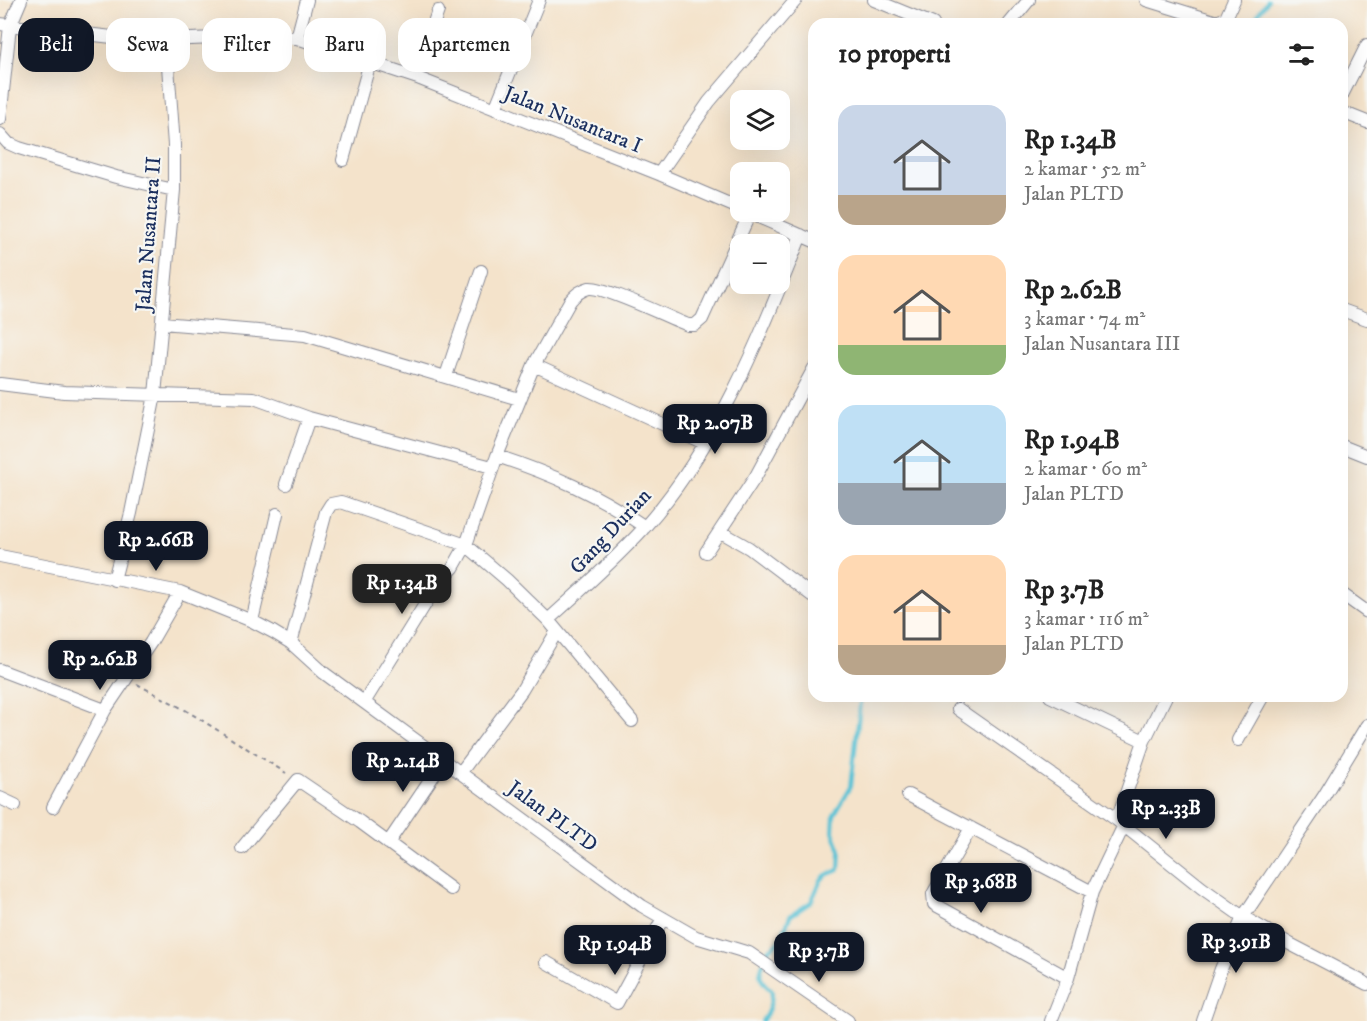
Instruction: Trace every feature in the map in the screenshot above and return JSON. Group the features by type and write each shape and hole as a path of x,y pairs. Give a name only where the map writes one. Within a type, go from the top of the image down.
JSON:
{"street":[{"path":"0,119 5,25 21,0"},
{"path":"297,38 307,0"},
{"path":"495,109 539,0"},
{"path":"659,174 709,102 796,0"},
{"path":"874,0 918,18"},
{"path":"1014,18 1029,0"},
{"path":"1146,0 1204,18"},
{"path":"1226,18 1234,0"},
{"path":"415,77 438,11"},
{"name":"Jalan Nusantara I","path":"5,25 106,34"},
{"name":"Jalan Nusantara I","path":"190,39 297,38 304,40"},
{"path":"1348,82 1367,45"},
{"name":"Jalan Nusantara I","path":"386,67 659,174 730,204"},
{"name":"Jalan Nusantara II","path":"114,580 131,513 155,395 174,190 174,146 168,72"},
{"path":"343,160 367,72"},
{"path":"1348,114 1367,122"},
{"path":"0,134 8,143 19,148 116,177 174,190"},
{"path":"365,701 437,585 453,568 466,545 519,399 534,365 570,301 586,289 602,289 688,325 695,325 699,323 741,222"},
{"name":"Jalan Nusantara I","path":"771,222 808,238"},
{"name":"Gang Durian","path":"548,620 604,570 645,527 676,486 732,395 801,235"},
{"path":"446,376 481,272"},
{"path":"1348,312 1367,319"},
{"path":"162,323 305,335 519,399"},
{"path":"534,365 704,443"},
{"path":"706,552 756,476 808,379"},
{"path":"0,384 64,392 254,399 309,418 558,477 612,504 645,527"},
{"path":"286,484 309,418"},
{"path":"1348,448 1367,456"},
{"path":"291,643 326,512 334,502 341,502 466,545 507,580 548,620 632,721"},
{"path":"252,621 277,514"},
{"path":"721,532 749,548 808,592"},
{"name":"Jalan PLTD","path":"0,556 180,592 252,621 291,643 324,673 642,906 696,937 749,953 848,1021"},
{"path":"53,807 105,710 157,632 180,592"},
{"path":"1348,598 1367,612"},
{"path":"461,772 522,690 557,631"},
{"path":"0,670 105,710"},
{"path":"1063,702 1144,741"},
{"path":"1051,1021 1068,978 1092,892 1120,822 1144,741 1163,702"},
{"path":"1238,740 1260,702"},
{"path":"958,709 1120,822 1202,888 1243,917 1367,984"},
{"path":"1203,1021 1221,969 1243,917 1324,796 1367,725"},
{"path":"388,843 444,760"},
{"path":"242,848 298,780 360,822 451,890"},
{"path":"908,795 1092,892"},
{"path":"0,798 15,805"},
{"path":"971,828 933,894 934,904 1068,978"},
{"path":"546,962 617,1002 663,918"}],"path":[{"path":"126,679 187,711 298,780"}],"waterway":[{"path":"1257,18 1268,0"},
{"path":"762,1021 771,1003 772,995 772,991 766,986 760,973 767,951 780,941 790,916 811,902 821,880 826,875 839,870 840,850 833,832 834,815 851,786 860,702"}]}
